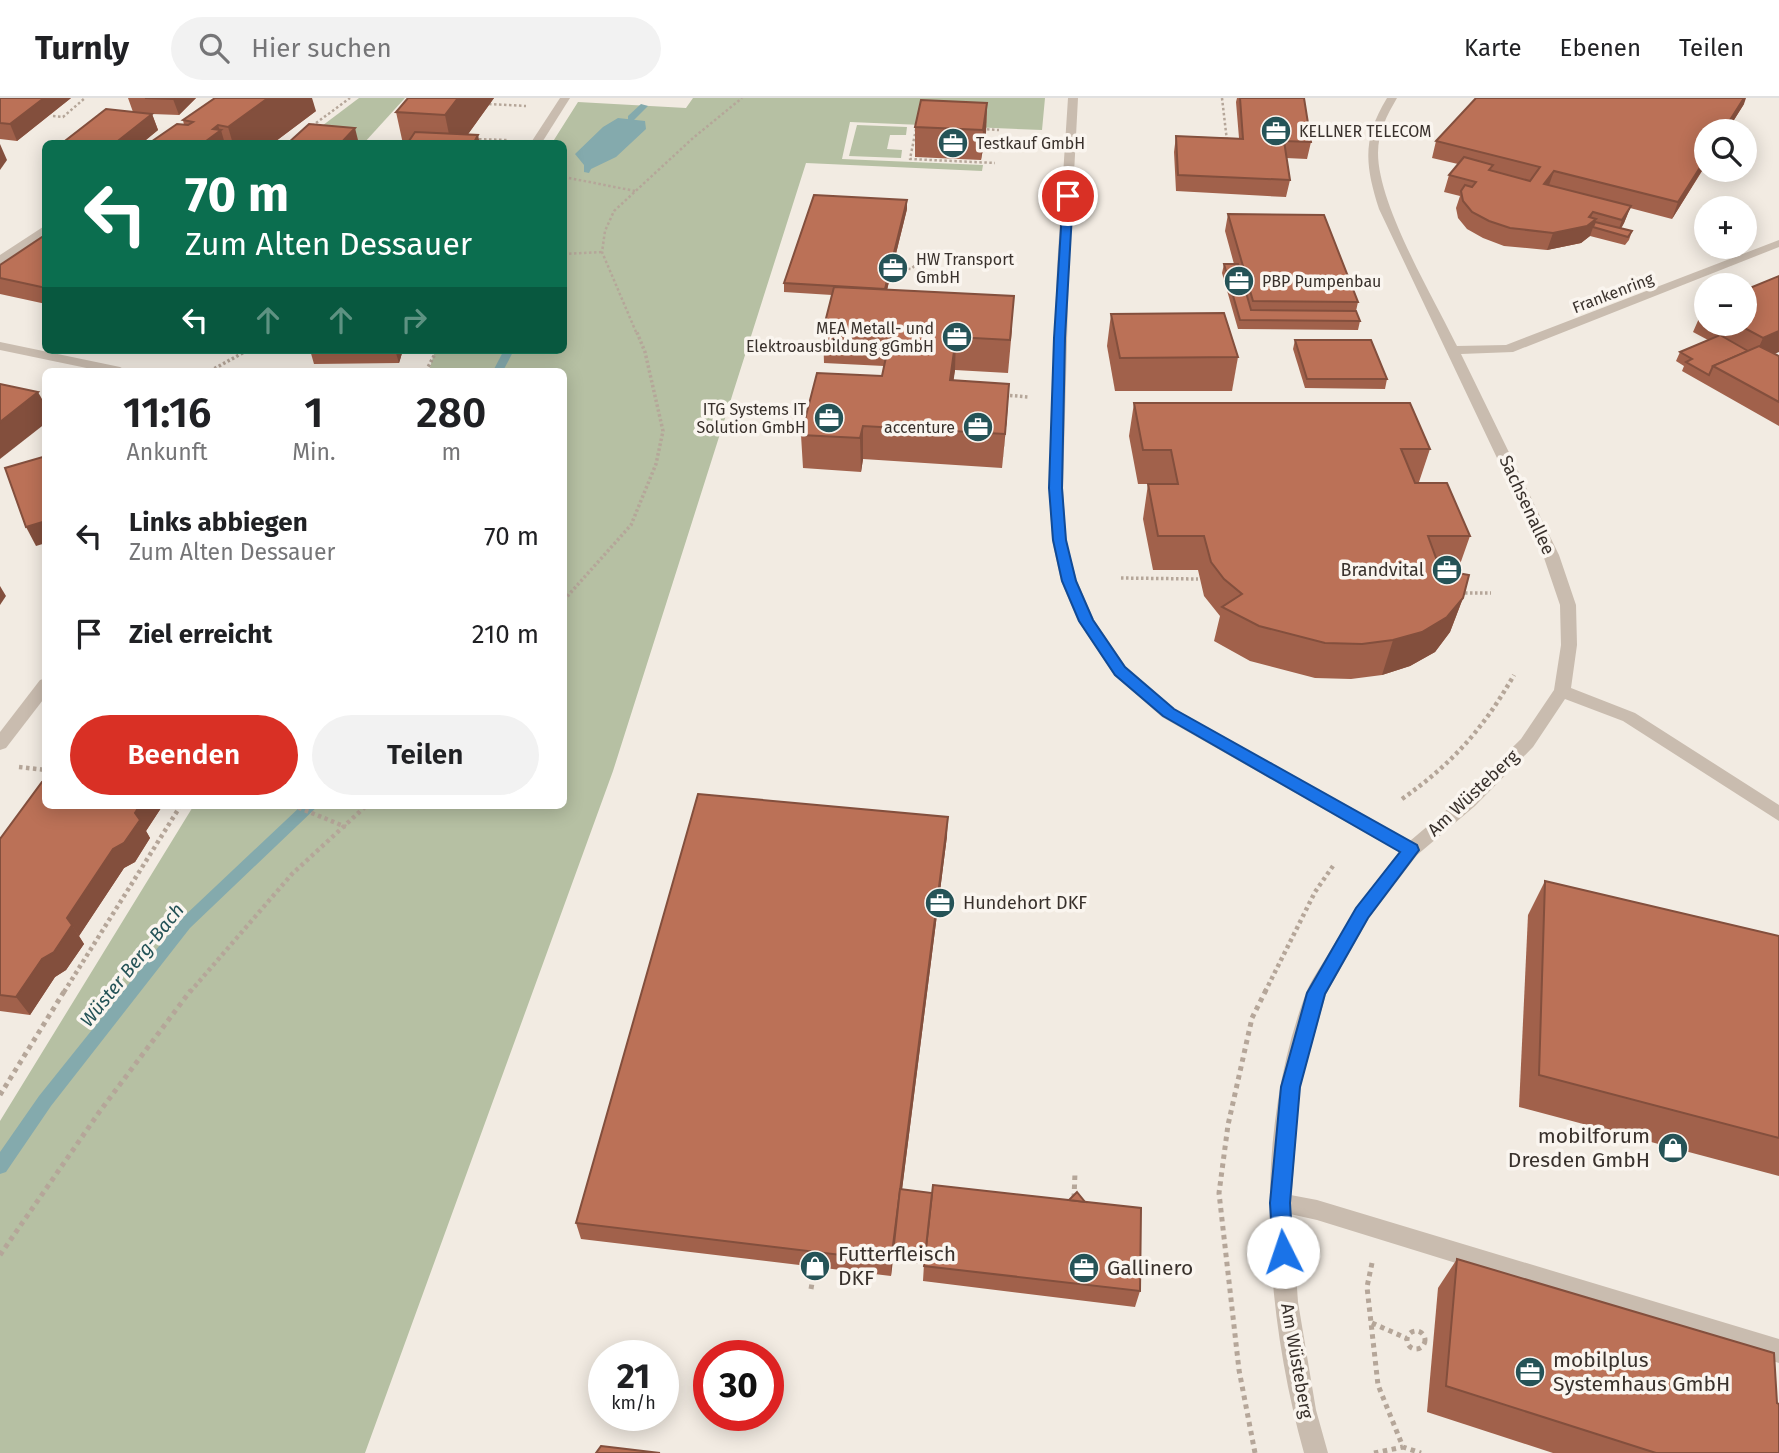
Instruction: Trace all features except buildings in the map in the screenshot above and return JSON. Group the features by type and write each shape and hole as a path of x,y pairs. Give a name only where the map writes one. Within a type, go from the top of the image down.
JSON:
{"street":[{"path":"538,140 565,98"},
{"path":"1073,98 1063,268 1056,488 1059,540 1069,581 1086,621 1120,671 1168,713 1411,850"},
{"name":"Sachsenallee","path":"1392,98 1385,109 1370,153 1373,176 1385,209 1551,555 1568,605 1569,645 1562,691"},
{"path":"0,260 42,231"},
{"name":"Frankenring","path":"1454,350 1508,349 1779,243"},
{"path":"0,346 106,368"},
{"path":"0,744 42,689"},
{"path":"1562,691 1629,717 1779,814"},
{"name":"Am Wüsteberg","path":"1316,1453 1304,1410 1286,1302 1280,1203 1290,1087 1316,993 1362,913 1411,850 1469,801 1527,743 1562,691"},
{"path":"1280,1203 1317,1210 1779,1351"}],"path":[{"path":"52,116 63,117 85,98"},
{"path":"306,131 350,98"},
{"path":"567,597 631,525 656,464 663,430 645,352 602,252 605,232 614,211 693,138 742,98"},
{"path":"1222,98 1227,142"},
{"path":"307,124 314,125"},
{"path":"917,127 910,159 995,163"},
{"path":"971,129 999,130"},
{"path":"465,139 483,140"},
{"path":"567,178 635,191"},
{"path":"567,254 602,252"},
{"path":"893,268 911,268 919,262"},
{"path":"215,368 241,354"},
{"path":"998,395 1028,397"},
{"path":"1121,578 1198,579"},
{"path":"1455,593 1491,593"},
{"path":"1402,799 1438,775 1468,748 1491,718 1514,675"},
{"path":"0,1095 179,809"},
{"path":"302,809 346,827"},
{"path":"0,1255 89,1125 189,993 283,883 363,809"},
{"path":"1074,1206 1075,1174"},
{"path":"1379,1230 1367,1287 1378,1385 1403,1447"},
{"path":"811,1289 815,1266"},
{"path":"1371,1323 1406,1338"},
{"path":"1416,1331 1424,1336 1426,1343 1422,1349 1416,1350 1408,1345 1406,1338 1409,1332 1416,1331"},
{"path":"1426,1343 1433,1346"},
{"path":"1374,1453 1403,1447 1421,1453"}],"green space":[{"path":"359,98 405,98 367,140 303,140"},
{"path":"693,98 1045,98 1042,130 850,122 842,159 983,165 982,171 806,163 613,771 365,1453 0,1453 0,1121 192,809 567,809 567,368 430,368 434,354 567,354 567,140 554,140 578,102 686,108"},
{"path":"857,125 907,127 906,135 890,135 887,149 902,150 901,158 849,156"}],"water":[{"path":"618,118 645,121 646,129 616,157 591,169 589,173 584,172 584,165 575,154 603,127"}],"waterway":[{"path":"631,118 644,106"},
{"name":"Wüster Berg-Bach","path":"500,368 507,354"},
{"name":"Wüster Berg-Bach","path":"0,1166 45,1101 185,924 307,809"}],"place":[{"name":"KELLNER TELECOM","path":"1276,131"},
{"name":"Testkauf GmbH","path":"953,143"},
{"name":"HW Transport GmbH","path":"893,268"},
{"name":"PBP Pumpenbau","path":"1239,281"},
{"name":"MEA Metall- und Elektroausbildung gGmbH","path":"957,337"},
{"name":"ITG Systems IT Solution GmbH","path":"829,418"},
{"name":"accenture","path":"978,427"},
{"name":"Brandvital","path":"1447,570"},
{"name":"Hundehort DKF","path":"940,903"},
{"name":"mobilforum Dresden GmbH","path":"1673,1148"},
{"name":"Futterfleisch DKF","path":"815,1266"},
{"name":"Gallinero","path":"1084,1268"},
{"name":"mobilplus Systemhaus GmbH","path":"1530,1372"}],"route":[{"path":"1068,196 1056,425 1056,488 1059,540 1069,581 1086,621 1120,671 1168,713 1411,850 1362,913 1316,993 1290,1087 1280,1203 1283,1252"}]}
